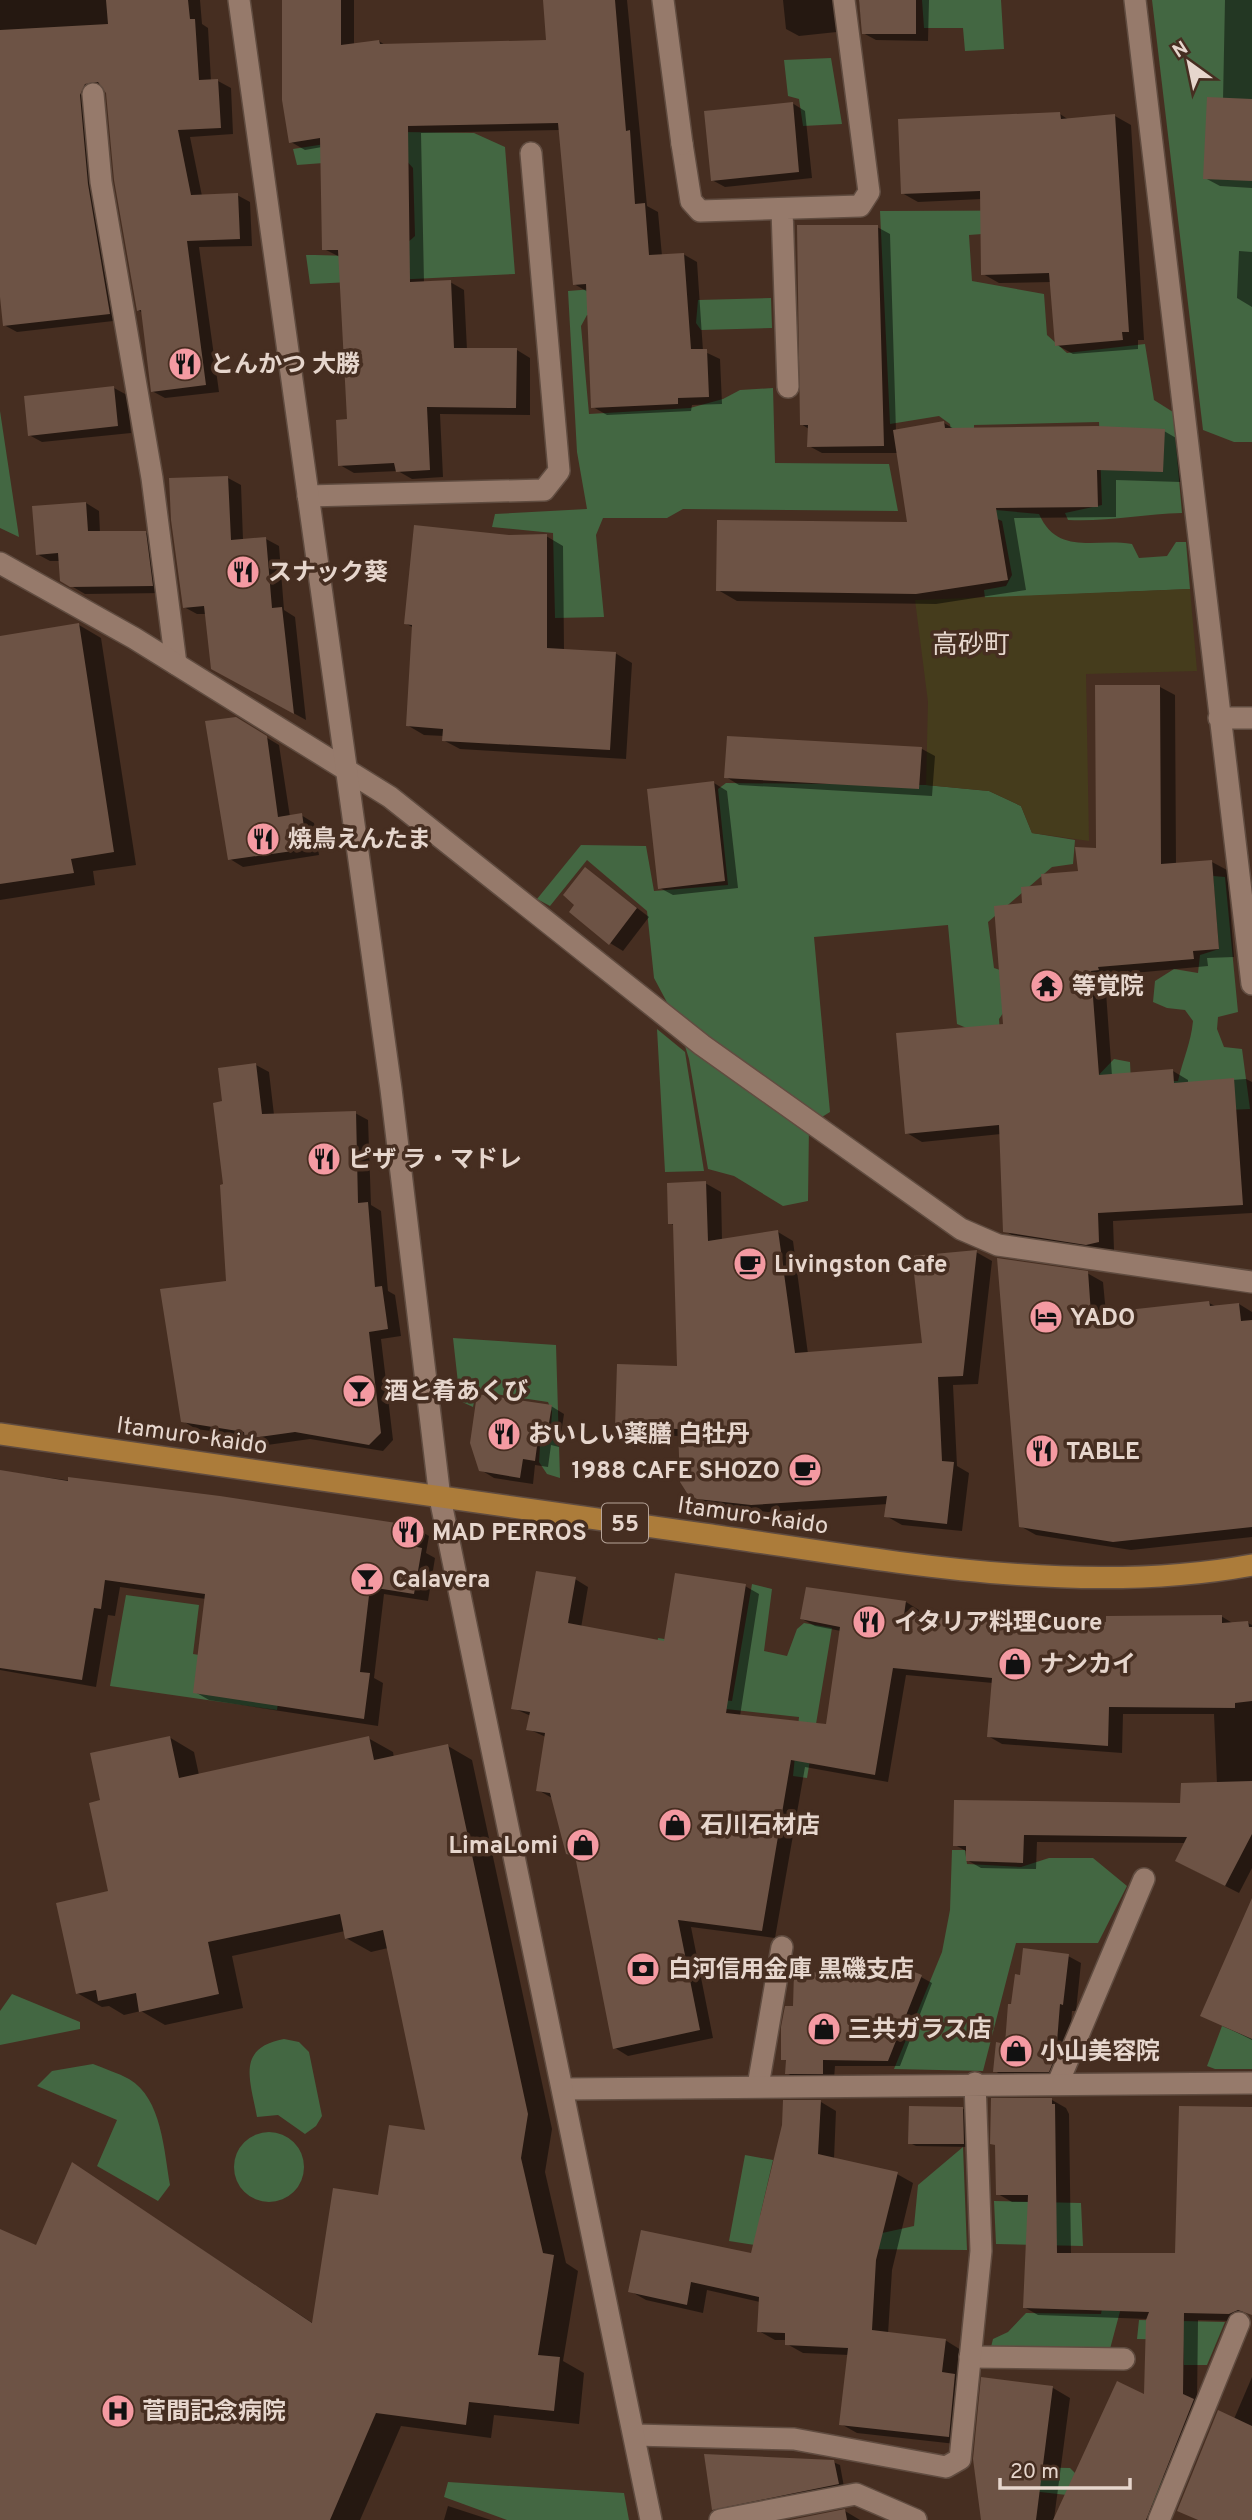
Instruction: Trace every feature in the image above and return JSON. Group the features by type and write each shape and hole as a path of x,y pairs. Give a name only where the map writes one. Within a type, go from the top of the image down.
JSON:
{"main road":[{"name":"Itamuro-kaido","path":"0,1434 942,1567 1110,1576 1176,1574 1252,1565"}],"street":[{"path":"239,0 391,1089 440,1498 651,2520"},
{"path":"663,0 691,201 700,211 860,206 869,192 844,0"},
{"path":"1136,0 1252,984"},
{"path":"93,94 101,182 152,478 176,664"},
{"path":"308,496 544,490 559,471 531,153"},
{"path":"782,209 788,387"},
{"path":"0,563 176,664 390,797 702,1045 961,1229 998,1245 1252,1282"},
{"path":"1219,719 1252,718"},
{"path":"1058,2083 1144,1879"},
{"path":"758,2087 782,1947"},
{"path":"564,2090 975,2083 1252,2083"},
{"path":"634,2435 794,2439 946,2467 960,2459 981,2251 975,2083"},
{"path":"1159,2520 1239,2323"},
{"path":"970,2357 1124,2359"},
{"path":"720,2520 856,2494 916,2520"}],"green space":[{"path":"922,0 1001,0 1004,49 965,51 963,28 924,28"},
{"path":"1152,0 1252,0 1252,442 1234,442 1203,430"},
{"path":"831,58 842,124 803,126 799,99 788,96 784,60"},
{"path":"402,132 474,133 505,147 515,274 310,284 306,255 349,256 378,253 392,250 415,236 413,168 403,157 297,165 293,149"},
{"path":"1121,210 1122,223 969,235 972,281 1044,294 1047,335 1067,353 1145,344 1154,400 1173,412 1182,513 1068,520 1065,513 1102,505 1099,422 974,425 974,508 1039,514 1056,536 1078,542 1132,544 1139,558 1167,556 1176,542 1186,542 1190,589 985,598 984,590 1006,586 1012,575 1002,521 990,516 964,518 950,424 939,416 890,424 880,211"},
{"path":"643,285 644,316 587,315 581,326 589,414 690,408 723,399 740,390 773,388 775,463 889,464 898,511 683,509 667,518 603,518 596,535 604,617 555,618 553,533 492,527 495,514 587,509 577,452 568,291"},
{"path":"771,298 772,328 701,330 696,323 698,300"},
{"path":"0,411 19,537 0,528"},
{"path":"726,783 926,785 989,791 1021,806 1032,833 1075,840 1073,864 1052,867 988,922 994,968 1015,975 1008,1006 999,1019 1005,1098 1091,1083 1114,1059 1130,1062 1131,1082 1178,1081 1193,1021 1185,1010 1167,1008 1153,1002 1155,981 1174,969 1198,973 1200,955 1219,949 1213,876 1225,877 1238,1012 1218,1017 1217,1029 1224,1047 1242,1049 1250,1109 994,1120 969,1029 957,1024 948,925 814,937 830,1112 809,1125 808,1201 783,1206 734,1176 708,1169 689,1059 678,1023 654,978 647,911 587,860 550,906 537,899 581,845 646,846 654,891 728,885 718,789"},
{"path":"657,1029 685,1052 704,1171 665,1172"},
{"path":"453,1338 556,1345 560,1478 547,1474 539,1462 540,1446 550,1442 552,1412 548,1402 482,1392 475,1397 473,1407 460,1401"},
{"path":"752,1584 772,1589 764,1651 787,1656 797,1629 804,1623 832,1628 807,1778 793,1776 799,1717 717,1708 648,1709 658,1638 677,1641 670,1693 732,1701"},
{"path":"126,1595 199,1605 193,1654 245,1662 290,1615 277,1710 110,1686"},
{"path":"952,1850 965,1850 967,1864 1021,1867 1049,1858 1093,1858 1127,1886 1098,1943 1016,1943 983,2071 894,2069 942,1952 950,1910"},
{"path":"12,1994 80,2022 80,2029 0,2045 0,2011"},
{"path":"1222,2026 1252,2039 1252,2069 1215,2069 1207,2066"},
{"path":"284,2039 299,2042 309,2052 322,2116 316,2126 305,2134 278,2115 257,2117 250,2078 253,2058 269,2043"},
{"path":"93,2064 129,2079 140,2088 155,2112 170,2185 158,2201 97,2166 117,2120 37,2086 52,2071"},
{"path":"269,2132 288,2138 298,2148 304,2167 298,2186 288,2196 269,2202 250,2196 240,2186 234,2167 240,2148 250,2138"},
{"path":"963,2147 967,2250 850,2249 873,2235 914,2226 918,2185"},
{"path":"745,2155 773,2160 760,2216 823,2231 761,2246 729,2241"},
{"path":"994,2201 1081,2203 1083,2246 996,2244"},
{"path":"1108,2274 1130,2274 1110,2349 991,2347 993,2339 1008,2332 1026,2313 1101,2314"},
{"path":"1139,2320 1225,2322 1207,2365 1184,2365 1183,2340 1137,2339"},
{"path":"1021,2467 1070,2468 1075,2473 1143,2467 1163,2477 1155,2505 1013,2489"},
{"path":"448,2482 624,2493 629,2520 507,2520 444,2497"}],"sand":[{"path":"1190,589 1197,671 1086,674 1089,841 1032,833 1021,806 989,791 926,785 928,702 915,600"}],"building":[{"path":"106,0 188,0 190,19 195,19 199,80 218,79 221,128 178,130 191,195 238,193 240,239 187,241 206,385 151,392 141,310 137,311 114,180 106,93 98,82 85,84 80,95 88,184 110,314 3,326 0,297 0,30 108,24"},
{"path":"282,0 341,0 341,45 379,40 380,44 546,40 543,0 615,0 626,131 630,130 635,204 645,203 649,255 684,253 691,349 707,349 709,397 678,398 678,404 591,408 586,284 573,285 558,123 408,126 410,282 451,280 454,348 517,348 516,408 427,407 430,470 396,472 394,463 338,466 336,420 347,419 338,250 322,250 320,138 289,143 282,100"},
{"path":"859,0 916,0 916,34 862,34"},
{"path":"1207,97 1252,99 1252,181 1203,179"},
{"path":"793,102 799,172 711,181 704,111"},
{"path":"1060,112 1061,119 1115,114 1129,332 1122,332 1123,340 1055,346 1049,273 981,275 980,191 901,194 898,119"},
{"path":"797,225 878,225 884,446 807,447 808,425 800,425"},
{"path":"114,386 118,426 28,436 24,396"},
{"path":"944,421 945,428 1097,426 1165,429 1163,472 1097,470 1098,507 996,508 1008,580 916,594 716,591 717,520 907,522 893,430"},
{"path":"228,476 231,540 266,537 272,608 282,607 294,714 211,669 204,606 183,608 171,520 169,478"},
{"path":"86,502 88,531 146,531 153,586 70,587 60,581 58,553 36,555 32,506"},
{"path":"414,525 509,535 547,534 547,648 616,652 610,750 442,741 443,729 406,726 412,625 404,624"},
{"path":"79,623 114,852 71,859 74,873 0,884 0,636"},
{"path":"1095,685 1160,685 1161,864 1212,860 1219,949 1193,951 1194,959 1098,967 1099,970 1091,971 1099,1075 1173,1069 1174,1083 1234,1078 1243,1205 1098,1213 1099,1242 1086,1245 1003,1232 999,1125 905,1134 896,1033 1003,1024 994,906 1022,903 1021,887 1042,885 1041,874 1078,871 1075,847 1096,848"},
{"path":"236,717 267,736 278,817 302,813 307,849 228,860 205,721"},
{"path":"727,736 922,747 919,789 724,778"},
{"path":"714,781 725,881 658,889 647,789"},
{"path":"585,867 637,908 609,945 569,912 574,905 563,895"},
{"path":"256,1063 262,1114 356,1111 358,1203 368,1202 375,1287 382,1286 388,1329 369,1332 381,1433 369,1445 295,1432 245,1439 244,1432 181,1422 160,1289 226,1281 220,1185 223,1184 213,1103 222,1101 218,1068"},
{"path":"706,1181 708,1241 778,1230 795,1353 922,1343 912,1256 977,1250 963,1376 938,1377 942,1461 954,1462 947,1524 884,1517 887,1496 751,1505 697,1499 687,1493 680,1482 678,1429 615,1427 617,1364 677,1366 673,1224 668,1224 667,1183"},
{"path":"997,1258 1088,1271 1091,1314 1209,1301 1210,1306 1239,1303 1241,1321 1252,1320 1252,1527 1113,1542 1019,1527"},
{"path":"477,1394 552,1405 546,1441 538,1439 535,1461 523,1459 520,1478 479,1471 470,1443"},
{"path":"0,1470 68,1481 68,1477 220,1496 416,1526 412,1546 422,1548 414,1594 370,1587 360,1672 370,1673 364,1719 193,1693 205,1594 105,1580 101,1609 94,1608 82,1680 0,1668"},
{"path":"536,1571 576,1577 568,1623 664,1641 675,1573 746,1584 726,1713 826,1724 840,1627 800,1619 806,1587 906,1601 904,1615 997,1622 997,1615 1106,1622 1106,1616 1222,1615 1222,1623 1248,1621 1249,1627 1252,1627 1252,1701 1235,1703 1235,1708 1109,1707 1108,1746 987,1737 992,1678 893,1668 875,1775 791,1760 762,1931 678,1920 700,2030 613,2049 575,1856 566,1854 550,1793 536,1791 545,1733 526,1730 530,1712 511,1709"},
{"path":"170,1736 179,1778 369,1736 374,1760 448,1744 528,2114 521,2158 543,2253 554,2255 538,2355 560,2357 554,2411 469,2402 466,2425 376,2413 330,2520 0,2520 0,2229 36,2245 72,2162 312,2323 333,2188 378,2195 389,2125 425,2130 383,1930 345,1939 340,1914 208,1942 219,1994 139,2012 136,1993 98,2001 96,1990 76,1994 56,1903 108,1891 89,1803 100,1800 90,1753"},
{"path":"1252,1781 1252,1834 1225,1886 1175,1861 1187,1837 1024,1835 1023,1863 966,1861 966,1846 953,1846 954,1800 1180,1803 1181,1783"},
{"path":"1252,1898 1252,2039 1200,2016"},
{"path":"1023,1948 1069,1954 1063,2005 1060,2004 1056,2055 1049,2072 993,2072 996,2042 1005,2044 1008,2004 1011,2004 1015,1974 1020,1975"},
{"path":"891,1963 922,1975 888,2061 823,2060 823,2074 785,2074 786,2060 781,2060 781,2027 785,2006 793,2006 794,1972 887,1974"},
{"path":"991,2098 1052,2098 1052,2104 1055,2104 1057,2253 1175,2253 1179,2106 1252,2107 1252,2315 1238,2310 1229,2314 1184,2313 1183,2394 1194,2399 1146,2520 1053,2520 1117,2381 1144,2394 1146,2320 1149,2312 1023,2308 1028,2195 996,2195 995,2145 990,2144"},
{"path":"783,2100 821,2100 818,2154 898,2172 876,2260 872,2330 946,2339 942,2372 955,2374 949,2437 839,2425 848,2348 785,2345 785,2333 757,2332 759,2297 691,2282 687,2305 628,2292 641,2230 751,2253 782,2125"},
{"path":"909,2106 963,2107 964,2144 908,2144"},
{"path":"981,2377 1053,2386 1036,2520 981,2520 973,2459"},
{"path":"1218,2410 1252,2426 1252,2520 1198,2520 1177,2511"},
{"path":"704,2454 834,2460 839,2484 712,2510"},
{"path":"845,2509 847,2520 790,2520"}],"place":[{"name":"とんかつ 大勝","path":"185,364"},
{"name":"スナック葵","path":"243,572"},
{"name":"焼鳥えんたま","path":"263,839"},
{"name":"等覚院","path":"1047,986"},
{"name":"ピザ ラ・マドレ","path":"324,1159"},
{"name":"Livingston Cafe","path":"750,1264"},
{"name":"YADO","path":"1046,1317"},
{"name":"酒と肴あくび","path":"359,1391"},
{"name":"おいしい薬膳 白牡丹","path":"504,1434"},
{"name":"TABLE","path":"1042,1451"},
{"name":"1988 CAFE SHOZO","path":"805,1470"},
{"name":"MAD PERROS","path":"408,1532"},
{"name":"Calavera","path":"367,1579"},
{"name":"イタリア料理Cuore","path":"869,1622"},
{"name":"ナンカイ","path":"1015,1664"},
{"name":"石川石材店","path":"675,1825"},
{"name":"LimaLomi","path":"583,1845"},
{"name":"白河信用金庫 黒磯支店","path":"643,1969"},
{"name":"三共ガラス店","path":"824,2029"},
{"name":"小山美容院","path":"1016,2051"},
{"name":"菅間記念病院","path":"118,2411"}],"district":[{"name":"高砂町","path":"971,644"}]}
